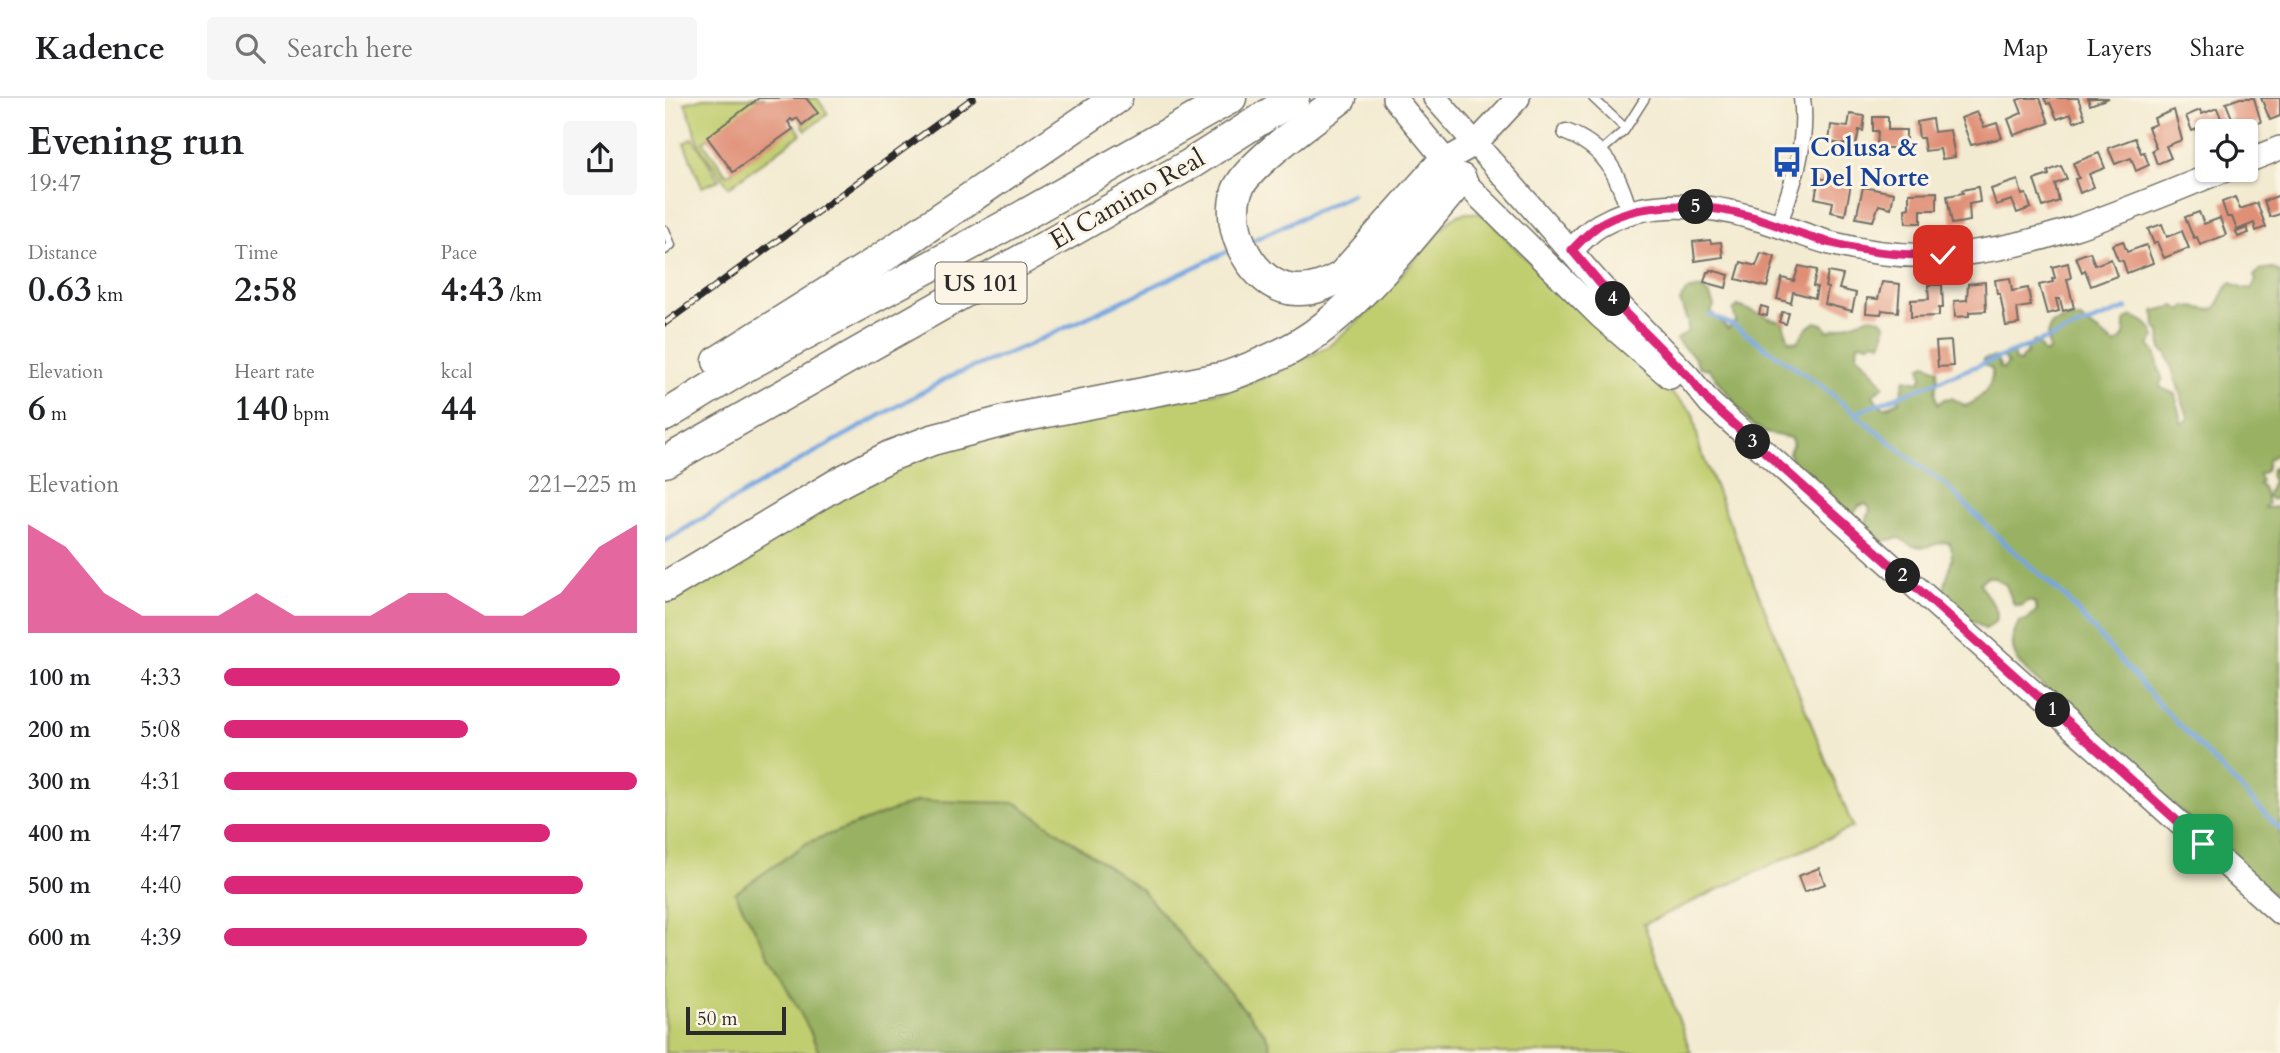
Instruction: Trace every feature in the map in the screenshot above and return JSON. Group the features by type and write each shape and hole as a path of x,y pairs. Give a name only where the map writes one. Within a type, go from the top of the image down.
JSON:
{"highway":[{"path":"665,396 879,260 1117,98"},
{"name":"El Camino Real","path":"665,416 748,365 1005,226 1231,98"},
{"name":"El Camino Real","path":"665,463 1192,163 1294,98"},
{"path":"1341,98 1251,171 1238,190 1234,208 1236,229 1242,248 1260,273 1276,284 1295,291 1321,288 1342,276 1453,170"},
{"path":"665,587 842,481 890,456 921,444 1016,418 1225,377 1255,367 1288,351 1324,327 1372,283 1453,170"}],"main road":[{"path":"1435,98 1626,314 1688,376 1710,403 2280,914"},
{"path":"1453,170 1518,98"},
{"path":"1396,101 1453,170 1601,317 1678,384 1710,403"},
{"path":"2258,157 2280,148"},
{"path":"1572,250 1588,233 1629,212 1665,207 1699,207 1733,212 1829,243 1880,253 1936,256 1987,251 2017,246 2077,226 2195,181"}],"street":[{"path":"1778,226 1799,164 1803,139 1802,98"},
{"path":"1566,132 1592,144 1600,152 1613,171 1629,212"}],"lane":[{"path":"1593,98 1625,128"},
{"path":"1600,152 1625,128 1645,98"},
{"path":"665,230 671,244 665,250"}],"green space":[{"path":"703,98 763,98 703,142 727,175 795,125 801,134 729,187 701,149 685,103"},
{"path":"806,98 817,98 828,114 806,130 802,125 817,113"},
{"path":"693,138 719,180 702,187 684,143"},
{"path":"1467,213 1478,213 1488,218 1521,254 1693,413 1700,449 1853,827 1644,924 1691,1053 1272,1053 1266,1035 1141,889 1016,803 918,801 807,843 810,1031 819,1053 665,1053 665,597 852,485 967,438 1229,390 1276,373 1329,346 1369,311 1449,221"},
{"path":"2271,268 2280,272 2280,452 2268,460 2266,471 2259,474 2259,484 2264,489 2268,503 2264,508 2280,507 2280,901 2019,662 2014,653 2014,634 2019,622 2027,620 2037,610 2035,603 2028,601 2021,606 2014,605 2006,585 1993,577 1986,577 1980,583 1995,607 1997,618 1985,629 1971,620 1966,622 1943,599 1952,557 1950,543 1925,547 1913,546 1899,538 1882,541 1876,539 1865,528 1870,509 1866,504 1859,506 1852,516 1792,464 1789,452 1793,444 1791,438 1766,433 1751,424 1709,369 1699,367 1694,357 1676,340 1687,332 1688,324 1680,301 1686,291 1701,288 1710,296 1714,306 1711,312 1728,329 1736,321 1733,310 1738,306 1783,323 1789,341 1797,342 1807,328 1816,322 1823,324 1828,331 1871,317 1881,319 1885,324 1881,343 1858,343 1857,355 1884,386 1873,394 1877,403 1885,408 1899,401 1905,379 1919,382 1922,378 1921,366 1926,364 1938,369 1938,404 1944,399 1952,398 1966,406 1981,396 1991,381 1992,369 1983,364 1984,359 1995,357 1999,367 2003,369 2008,364 2003,357 2006,353 2013,353 2015,361 2020,362 2027,354 2027,348 2037,341 2043,352 2047,353 2047,334 2051,324 2068,318 2079,318 2115,344 2124,334 2125,320 2132,316 2147,324 2155,337 2149,345 2155,353 2163,380 2160,383 2161,388 2175,394 2181,422 2184,423 2188,417 2167,354 2161,350 2160,332 2155,326 2154,311 2175,306 2182,311 2185,306 2211,310 2216,308 2228,285 2232,283 2240,286 2242,290 2251,289 2256,281 2254,276 2260,270"},
{"path":"2273,467 2280,467 2280,487 2273,500 2267,496 2273,481 2270,475"},
{"path":"918,801 1016,803 1141,889 1266,1035 1272,1053 819,1053 810,1031 735,893 807,843"}],"building":[{"path":"759,98 806,98 818,113 802,125 797,118 793,121 791,119 788,122 793,129 733,172 707,137"},
{"path":"2040,98 2049,123 2014,135 2008,119 2022,113 2017,100"},
{"path":"2044,98 2078,98 2085,118 2074,122 2071,114 2057,119 2050,103 2047,104"},
{"path":"2088,98 2109,98 2090,105"},
{"path":"2240,98 2254,98 2261,122 2258,123 2258,119 2230,119 2232,118 2226,103"},
{"path":"2261,98 2280,98 2280,116 2270,120"},
{"path":"2217,108 2221,119 2195,119 2195,130 2192,131 2186,116 2200,110 2202,114"},
{"path":"2174,110 2182,140 2166,146 2171,158 2157,164 2152,150 2156,148 2148,127 2156,124 2154,118"},
{"path":"1977,112 1984,127 1997,123 2002,138 1971,145 1961,118"},
{"path":"1850,114 1865,116 1863,131 1859,130 1856,146 1829,142 1831,125 1848,127"},
{"path":"1873,117 1888,117 1888,130 1906,130 1906,148 1877,148 1878,131 1873,131"},
{"path":"1932,119 1934,132 1950,130 1955,157 1942,159 1940,149 1925,151 1923,138 1919,138 1917,122"},
{"path":"2135,138 2149,165 2136,171 2131,158 2115,164 2108,148"},
{"path":"2099,153 2105,168 2089,174 2094,187 2080,193 2075,179 2079,178 2073,163"},
{"path":"2061,166 2067,179 2055,184 2059,201 2043,207 2034,180 2049,175 2048,171"},
{"path":"1819,178 1851,184 1845,215 1831,212 1833,202 1815,198"},
{"path":"2018,180 2022,195 2026,194 2031,208 2017,213 2012,200 1996,205 1991,189"},
{"path":"1863,187 1894,193 1891,208 1879,205 1873,221 1856,218"},
{"path":"1978,187 1980,202 1969,204 1970,221 1952,224 1947,196"},
{"path":"1937,192 1937,210 1921,210 1921,223 1906,223 1905,209 1909,208 1909,193"},
{"path":"2280,195 2280,214 2270,217 2264,201"},
{"path":"2235,197 2240,209 2257,203 2266,227 2256,231 2254,223 2237,230 2232,217 2227,217 2222,202"},
{"path":"2199,212 2204,224 2220,218 2226,235 2200,245 2185,217"},
{"path":"2162,224 2167,237 2182,231 2189,248 2164,258 2148,229"},
{"path":"2247,228 2249,233 2238,237 2236,232"},
{"path":"1710,240 1711,243 1721,242 1723,257 1695,261 1693,242"},
{"path":"2123,241 2127,252 2146,245 2153,263 2127,273 2123,261 2118,260 2112,245"},
{"path":"2090,252 2095,265 2111,259 2117,276 2091,286 2076,257"},
{"path":"1761,253 1775,257 1767,287 1736,279 1741,262 1756,266"},
{"path":"2068,263 2071,278 2067,279 2074,308 2063,311 2060,299 2056,299 2059,311 2047,314 2039,285 2053,282 2052,279 2055,278 2052,267"},
{"path":"1799,266 1817,270 1813,286 1817,287 1815,298 1793,292 1791,303 1777,299 1782,278 1794,281"},
{"path":"1711,270 1729,275 1726,288 1704,282 1707,272"},
{"path":"1828,272 1843,275 1839,289 1856,293 1852,311 1825,304"},
{"path":"2010,278 2012,291 2028,288 2031,306 2017,308 2019,324 2006,326 1995,280"},
{"path":"1882,282 1900,284 1898,312 1882,310 1881,314 1866,313 1867,298 1878,299"},
{"path":"1985,282 1986,311 1969,312 1969,316 1955,317 1954,301 1967,300 1968,284"},
{"path":"1928,285 1942,285 1943,308 1939,308 1939,316 1911,317 1911,300 1929,299"},
{"path":"1761,306 1768,308 1767,316 1759,314"},
{"path":"1782,312 1789,313 1786,324 1779,322"},
{"path":"1951,341 1953,366 1938,367 1936,342"},
{"path":"1819,868 1825,884 1804,892 1798,876"}],"waterway":[{"path":"1251,241 1352,194"},
{"path":"665,541 783,470 951,376 1024,347 1231,250"},
{"path":"1855,413 2127,308"},
{"path":"1710,315 1733,325 1819,384 1946,485 1997,536 2065,597 2159,704 2280,829"}],"railway":[{"path":"665,323 973,98"}],"place":[{"name":"Colusa & Del Norte","path":"1787,162"}],"route":[{"path":"1943,255 1906,256 1861,250 1829,243 1756,218 1699,207 1665,207 1629,212 1588,233 1572,250 1626,314 1688,376 1710,403 2203,844"}]}
